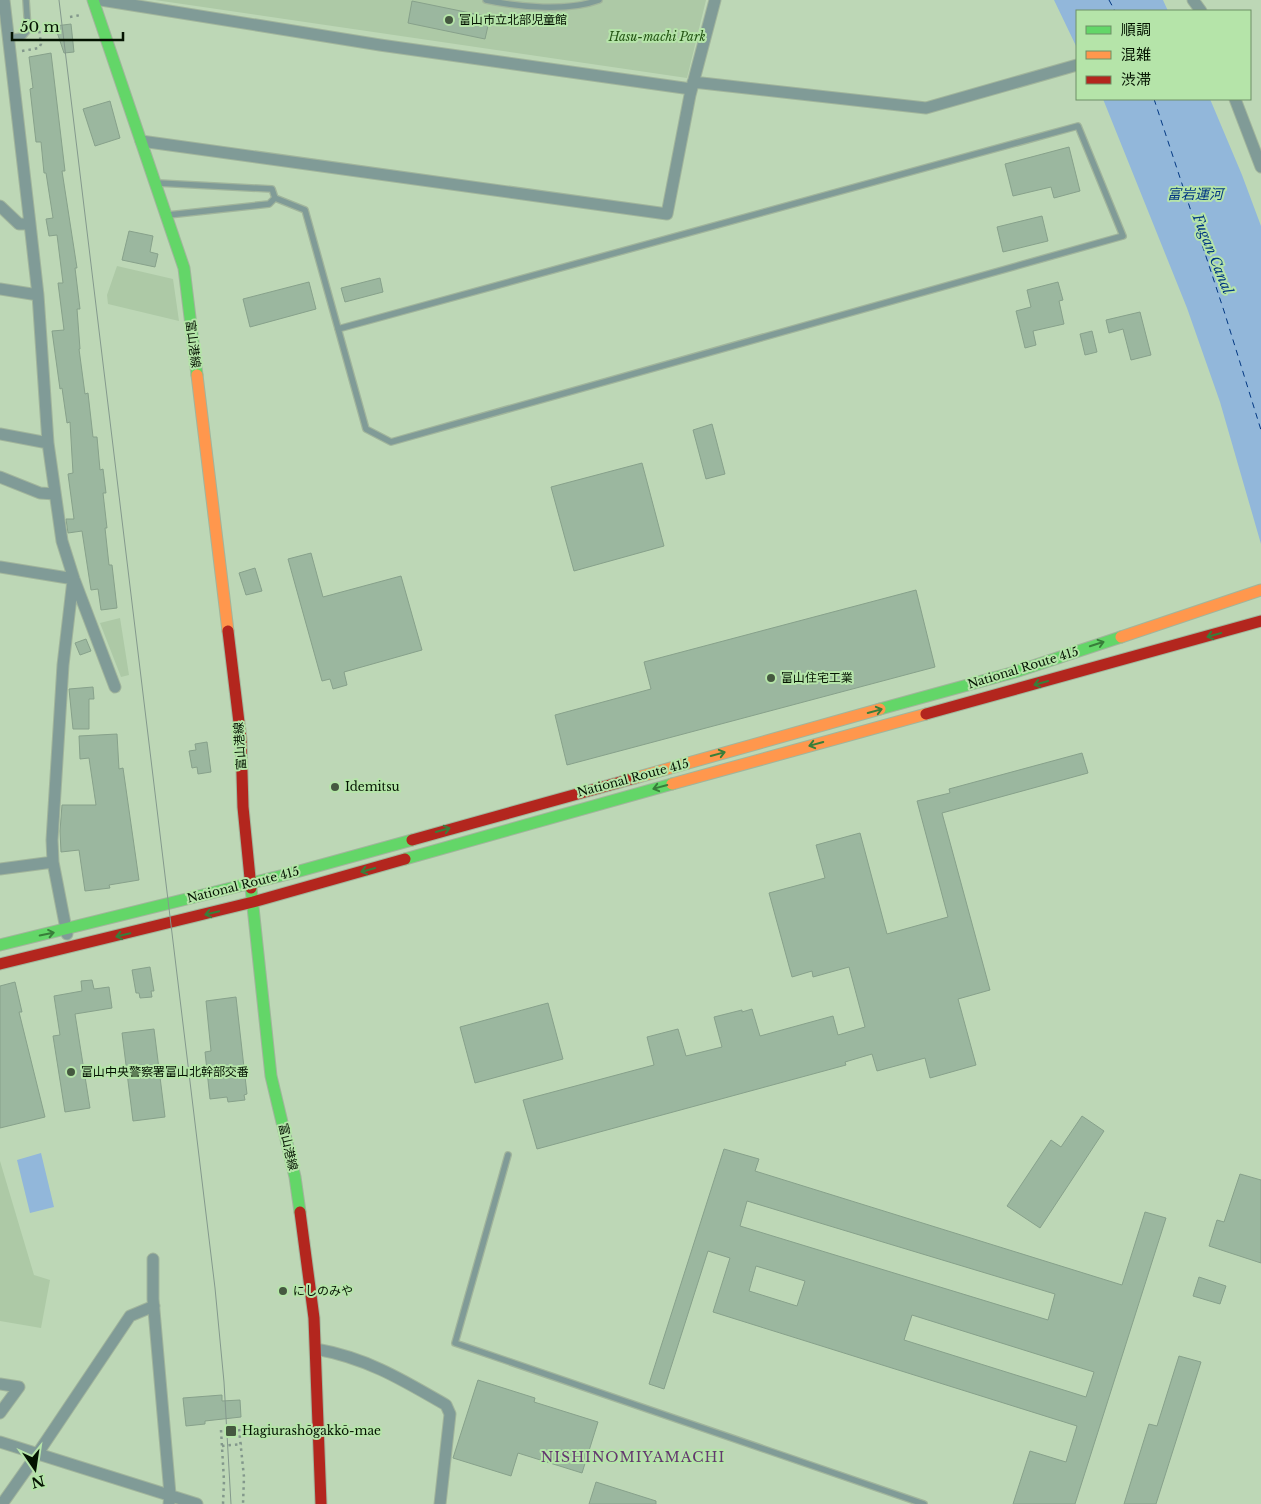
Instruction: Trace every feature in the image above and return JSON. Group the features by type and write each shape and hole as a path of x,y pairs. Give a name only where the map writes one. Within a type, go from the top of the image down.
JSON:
{"main road":[{"name":"富山港線","path":"93,0 184,268 240,739 243,807 271,1076 295,1177 316,1349 321,1504"},
{"name":"National Route 415","path":"0,945 305,869 1015,672 1261,590"},
{"name":"National Route 415","path":"0,964 253,902 505,830 1261,622"}],"street":[{"path":"4,0 38,294 48,443 62,541 74,579 115,687"},
{"path":"102,0 380,45 692,86 926,108 1076,66"},
{"path":"142,141 667,214 692,86 715,0"},
{"path":"1235,100 1261,167"},
{"path":"0,206 19,224 30,224"},
{"path":"0,289 38,294"},
{"path":"0,434 48,443"},
{"path":"0,477 40,493 55,494"},
{"path":"0,567 74,579"},
{"path":"69,947 52,862 52,840 64,665 74,579"},
{"path":"0,869 52,862"},
{"path":"153,1259 154,1306 169,1499"},
{"path":"2,1504 130,1316 154,1306"},
{"path":"316,1349 367,1362 446,1405 450,1414 440,1504"},
{"path":"0,1384 20,1387 0,1413"},
{"path":"0,1442 38,1453 169,1499 197,1504"}],"lane":[{"path":"9,38 23,36 28,30 26,0"},
{"path":"486,0 509,5 542,7 588,4 599,0"},
{"path":"156,183 272,189 275,198 305,210 338,329 366,429 391,442 1123,236 1078,126 338,329"},
{"path":"166,215 269,204 275,198"},
{"path":"508,1155 455,1343 924,1504"}],"path":[{"path":"70,17 85,14"},
{"path":"239,1429 244,1477 243,1504"},
{"path":"221,1430 223,1504"},
{"path":"222,1446 242,1444"}],"green space":[{"name":"Hasu-machi Park","path":"155,0 706,0 687,78"},
{"path":"117,266 173,279 179,321 108,304 107,295"},
{"path":"120,618 129,675 121,677 100,623"},
{"path":"0,1161 34,1275 50,1280 41,1328 0,1321"}],"water":[{"path":"1054,0 1163,0 1168,10 1076,10 1076,46"},
{"name":"富岩運河","path":"1103,100 1210,100 1261,226 1261,544 1220,402 1187,308"},
{"path":"41,1153 54,1207 30,1213 17,1160"}],"building":[{"name":"富山市立北部児童館","path":"412,1 490,17 485,39 408,23"},
{"path":"71,24 74,52 64,53 55,26"},
{"path":"51,53 65,171 62,171 77,268 75,268 80,309 77,309 79,349 85,394 88,393 93,437 97,437 100,470 103,469 106,493 103,493 107,528 105,528 109,565 112,565 117,608 101,610 98,589 91,590 82,531 68,533 66,519 74,519 68,474 73,473 70,422 67,423 62,388 60,389 52,331 64,330 58,283 63,283 57,235 49,236 46,219 53,218 46,173 44,173 41,142 36,142 30,89 33,88 29,57"},
{"path":"110,101 120,138 95,146 83,109"},
{"path":"1069,147 1080,191 1054,198 1051,187 1013,196 1005,164"},
{"path":"1042,216 1048,241 1003,252 997,227"},
{"path":"129,231 153,236 150,252 158,254 155,267 122,260"},
{"path":"380,278 383,292 345,302 341,288"},
{"path":"309,282 316,309 250,327 243,299"},
{"path":"1058,282 1063,300 1059,301 1064,324 1033,331 1036,345 1025,348 1016,311 1031,307 1027,290"},
{"path":"1140,312 1151,355 1131,360 1123,329 1109,333 1106,320"},
{"path":"1092,331 1097,352 1085,355 1080,334"},
{"path":"712,424 725,474 706,479 693,430"},
{"path":"642,463 664,546 574,571 551,487"},
{"path":"311,553 323,597 401,576 422,650 344,672 347,685 333,689 330,679 322,681 288,559"},
{"path":"255,568 262,591 246,595 239,573"},
{"name":"富山住宅工業","path":"916,590 935,667 567,765 555,715 651,689 644,662"},
{"path":"86,639 91,651 80,655 75,643"},
{"path":"93,687 94,699 89,699 89,729 73,729 69,689"},
{"path":"117,734 119,769 123,768 139,880 109,885 110,888 85,891 79,850 61,852 62,805 96,805 89,758 80,759 79,736"},
{"path":"207,742 211,772 198,774 197,767 192,768 189,751 196,750 195,744"},
{"path":"1082,753 1088,773 942,813 990,990 958,999 976,1065 930,1078 925,1058 877,1071 872,1054 845,1062 846,1065 537,1149 523,1100 654,1065 647,1037 678,1029 686,1056 722,1047 714,1017 752,1009 760,1036 833,1016 838,1035 865,1027 849,967 813,977 812,971 792,977 769,893 825,878 816,845 860,833 887,934 948,917 917,801 950,793 949,789"},
{"path":"150,967 154,991 151,991 152,997 140,998 139,993 136,993 132,970"},
{"name":"富山中央警察署富山北幹部交番","path":"92,980 94,989 109,987 112,1008 75,1014 90,1108 65,1112 53,1036 60,1035 54,996 82,991 81,981"},
{"path":"15,982 22,1012 19,1012 45,1117 0,1128 0,986"},
{"path":"236,997 247,1094 244,1095 245,1100 228,1102 227,1097 210,1099 205,1052 211,1051 206,1001"},
{"path":"548,1003 563,1059 475,1083 460,1027"},
{"path":"154,1029 165,1117 133,1121 122,1033"},
{"path":"1082,1116 1104,1131 1040,1228 1007,1206 1051,1140 1061,1147"},
{"path":"724,1149 759,1159 755,1171 1122,1285 1145,1212 1166,1218 1075,1504 1013,1504 1030,1451 1066,1462 1077,1426 713,1312 730,1258 708,1251 664,1389 649,1384","holes":["747,1201 1055,1294 1048,1320 740,1226","756,1266 805,1281 797,1306 749,1291","912,1315 1094,1372 1086,1397 904,1340"]},
{"path":"1240,1174 1261,1180 1261,1263 1209,1246 1217,1220 1224,1222"},
{"path":"1199,1277 1226,1286 1220,1304 1193,1296"},
{"path":"1179,1356 1201,1362 1156,1504 1124,1504 1149,1424 1157,1426"},
{"path":"478,1380 535,1398 534,1402 598,1422 582,1473 518,1453 511,1476 453,1458"},
{"path":"222,1395 222,1401 240,1400 241,1417 205,1421 205,1424 186,1426 183,1398"},
{"path":"596,1482 656,1501 656,1504 589,1504"}],"ferry route":[{"path":"1109,0 1114,10"},
{"path":"1154,100 1261,430"}],"tram line":[{"path":"59,0 215,1288 224,1382 231,1504"}],"traffic: fast":[{"path":"93,0 184,268 197,375"},
{"path":"880,709 1015,672 1121,637"},
{"path":"405,859 672,784"},
{"path":"0,945 296,872 412,840"},
{"path":"251,888 271,1076 295,1177 300,1212"}],"traffic: slow":[{"path":"197,375 228,631"},
{"path":"1121,637 1261,590"},
{"path":"635,778 880,709"},
{"path":"672,784 926,714"}],"traffic: jam":[{"path":"926,714 1261,621"},
{"path":"228,631 241,739 243,807 251,888"},
{"path":"412,840 635,778"},
{"path":"0,964 253,902 405,859"},
{"path":"300,1212 314,1318 321,1504"}],"place":[{"name":"富山市立北部児童館","path":"449,20"},
{"name":"富山住宅工業","path":"771,678"},
{"name":"Idemitsu","path":"335,787"},
{"name":"富山中央警察署富山北幹部交番","path":"71,1072"},
{"name":"にしのみや","path":"283,1291"},
{"name":"Hagiurashōgakkō-mae","path":"231,1431"}],"district":[{"name":"NISHINOMIYAMACHI","path":"633,1457"}],"water label":[{"name":"Fugan Canal","path":"1213,254"}]}
